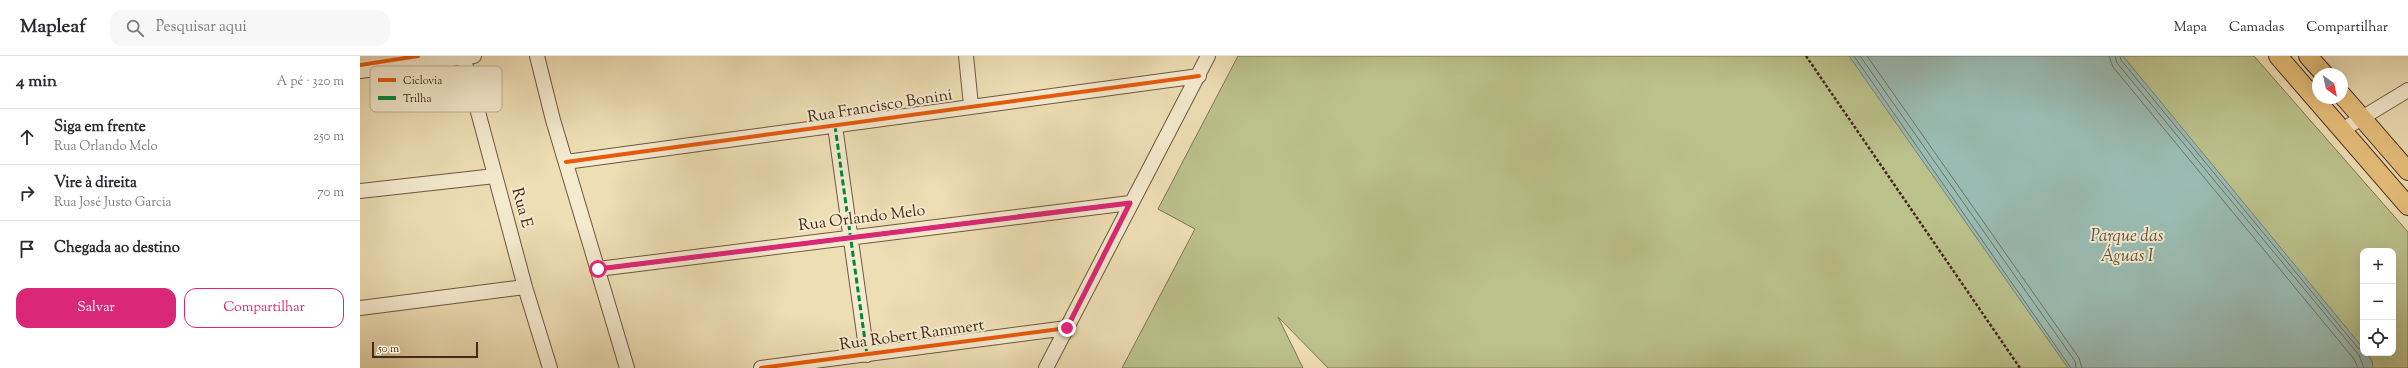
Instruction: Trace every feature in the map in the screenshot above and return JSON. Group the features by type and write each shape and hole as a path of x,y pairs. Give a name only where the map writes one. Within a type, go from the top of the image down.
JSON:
{"main road":[{"path":"2278,56 2408,206"},
{"path":"2308,56 2319,68"},
{"path":"2348,102 2408,171"}],"street":[{"path":"396,66 467,56"},
{"name":"Rua E","path":"467,56 469,66"},
{"path":"537,56 566,162 627,368"},
{"path":"966,56 971,105"},
{"path":"1046,368 1130,203 1199,76 1208,56"},
{"path":"360,71 370,70"},
{"name":"Rua Francisco Bonini","path":"566,162 835,126 971,105 1199,76"},
{"path":"2342,130 2408,90"},
{"name":"Rua E","path":"480,112 495,176 525,287 550,368"},
{"path":"835,126 867,355"},
{"path":"360,191 495,176"},
{"name":"Rua Orlando Melo","path":"598,269 1130,203"},
{"path":"360,308 525,287"},
{"name":"Rua Robert Rammert","path":"761,368 1067,328"}],"path":[{"path":"1806,56 2020,368"}],"green space":[{"path":"1238,56 2254,56 2408,232 2408,368 1328,368 1278,317 1303,368 1122,368 1195,229 1158,209"}],"water":[{"name":"Parque das Águas I","path":"1849,56 2123,56 2360,344 2360,356 2369,356 2372,361 2373,368 2068,368"}],"marked path":[{"path":"835,126 867,355"}],"cycle path":[{"path":"360,65 418,56"},
{"path":"566,162 1199,76"},
{"path":"598,269 1130,203"},
{"path":"761,368 1067,328"}],"route":[{"path":"598,269 1130,203 1067,328"}]}
